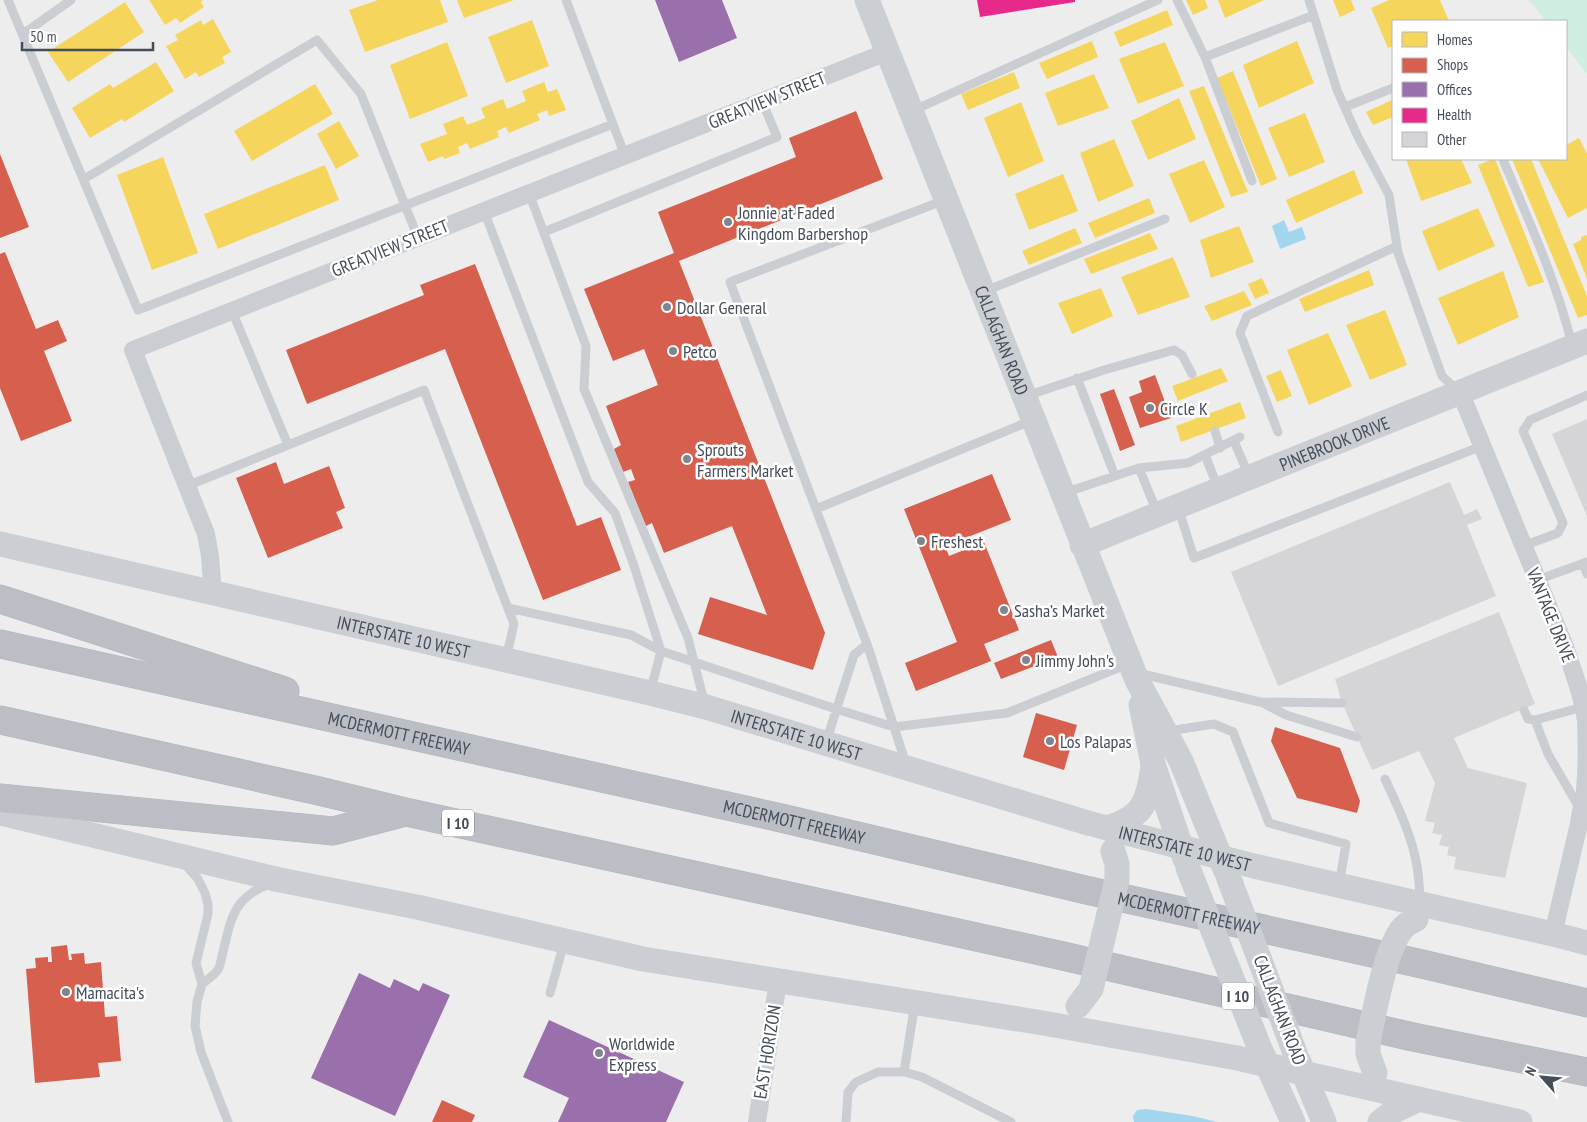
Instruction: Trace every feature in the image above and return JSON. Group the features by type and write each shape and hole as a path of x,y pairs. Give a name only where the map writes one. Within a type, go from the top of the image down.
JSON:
{"highway":[{"path":"0,599 460,747"},
{"name":"MCDERMOTT FREEWAY","path":"0,644 781,818 1086,890 1422,964 1587,1003"},
{"name":"I 10","path":"0,720 406,812 1063,956 1413,1037 1587,1072"},
{"path":"0,798 333,831 406,812"}],"main road":[{"name":"CALLAGHAN ROAD","path":"867,0 1133,672 1181,762 1324,1122"},
{"name":"PINEBROOK DRIVE","path":"1082,546 1580,344"},
{"name":"INTERSTATE 10 WEST","path":"0,544 706,707 908,769 1103,834 1184,858 1224,867 1339,885 1427,911 1553,934 1587,943"},
{"name":"CALLAGHAN ROAD","path":"1133,672 1153,764 1184,858 1264,1057 1293,1122"},
{"path":"1043,1023 1064,1017 1078,1006 1091,989 1117,880 1117,864 1103,834 1126,821 1142,807 1148,796 1153,764"},
{"path":"0,813 280,880 417,907 643,959 1043,1023 1237,1058 1264,1057 1300,1063 1459,1112 1520,1122"},
{"path":"1408,1096 1375,1073 1368,1054 1368,1042 1388,955 1395,939 1405,926 1427,911"},
{"path":"1380,1122 1408,1096"}],"street":[{"name":"GREATVIEW STREET","path":"213,594 206,534 133,350 887,52"},
{"name":"VANTAGE DRIVE","path":"1460,394 1565,647 1576,678 1585,715 1587,756 1585,792 1553,934"},
{"name":"EAST HORIZON","path":"757,1122 778,981"}],"lane":[{"path":"8,0 138,310 613,124"},
{"path":"23,34 71,0"},
{"path":"566,0 625,156"},
{"path":"912,112 1158,0"},
{"path":"1177,0 1205,57 1252,180"},
{"path":"1309,0 1337,90 1358,137 1389,195 1398,253 1442,376 1460,394"},
{"path":"1205,57 1314,15"},
{"path":"84,179 317,40 361,94 418,238"},
{"path":"1345,107 1392,88"},
{"path":"544,232 777,137 762,101"},
{"path":"1504,162 1532,229 1565,317 1580,344"},
{"path":"530,194 586,346 584,389 688,638 706,707"},
{"path":"908,769 867,644 730,282 946,200"},
{"path":"484,211 588,482 615,513 633,563 661,651 650,693"},
{"path":"982,292 1165,219"},
{"path":"1278,432 1240,333 1247,316 1397,246"},
{"path":"232,311 288,445"},
{"path":"1023,397 1077,378 1174,350 1182,355 1192,374"},
{"path":"1077,378 1115,476"},
{"path":"187,486 424,390 514,624 506,660"},
{"path":"1523,546 1558,533 1563,523 1524,431 1530,420 1587,395"},
{"path":"816,509 1033,420"},
{"path":"1215,431 1220,448"},
{"path":"1062,493 1139,468 1188,463 1237,439 1250,478"},
{"path":"1139,468 1168,511 1194,558 1482,446"},
{"path":"1205,455 1219,491"},
{"path":"1537,580 1585,562 1587,574"},
{"path":"508,608 630,635 661,651 894,727 1007,713 1133,672 1260,702 1342,703"},
{"path":"825,744 854,655 867,644"},
{"path":"1260,702 1286,715 1357,738"},
{"path":"1524,710 1528,719 1535,720 1585,715"},
{"path":"1535,720 1548,754 1580,809"},
{"path":"1165,732 1214,724 1234,732 1269,823 1346,844 1339,885"},
{"path":"1384,779 1401,812 1417,866 1418,884 1427,911"},
{"path":"178,856 198,879 205,892 208,904 208,914 196,963 202,984 197,1002 195,1026 201,1052 228,1122"},
{"path":"202,984 218,970 231,919 236,908 258,888 280,880"},
{"path":"550,993 564,941"},
{"path":"904,1072 915,1002"},
{"path":"846,1122 848,1092 856,1082 878,1072 904,1072 922,1077 1011,1122"}],"green space":[{"path":"1528,0 1587,0 1587,74 1567,48 1567,20 1545,20"}],"water":[{"path":"1284,220 1289,232 1302,227 1306,239 1280,249 1272,226"},
{"path":"1146,1109 1193,1116 1217,1122 1134,1122 1133,1116 1137,1110"}],"building: Homes":[{"path":"149,0 203,0 201,2 204,7 180,23 176,18 165,25"},
{"path":"378,0 440,0 448,22 365,52 349,10"},
{"path":"457,0 514,0 464,18"},
{"path":"1186,0 1205,0 1208,8 1193,15"},
{"path":"1218,0 1264,0 1225,18"},
{"path":"1333,0 1351,0 1355,10 1340,17"},
{"path":"1389,0 1440,0 1449,20 1392,20 1392,46 1388,48 1371,8"},
{"path":"125,2 144,32 68,82 48,52"},
{"path":"1167,10 1173,25 1120,47 1114,32"},
{"path":"213,19 231,52 222,57 225,63 199,77 196,72 185,79 166,46 178,40 175,35 201,20 203,25"},
{"path":"532,20 549,66 506,83 488,37"},
{"path":"1092,41 1098,57 1047,79 1039,63"},
{"path":"1297,41 1314,83 1259,108 1243,65"},
{"path":"447,42 468,96 410,119 390,65"},
{"path":"1165,42 1184,86 1138,104 1119,59"},
{"path":"156,62 174,91 124,122 122,119 90,138 72,108 110,84 113,88"},
{"path":"1233,71 1277,179 1261,186 1217,78"},
{"path":"1014,72 1020,88 968,110 961,94"},
{"path":"1094,74 1109,108 1058,126 1045,93"},
{"path":"544,82 548,92 557,89 566,110 549,116 547,110 537,114 540,120 509,133 506,127 497,131 499,137 470,149 467,143 458,147 460,153 444,159 443,156 428,162 420,144 447,134 443,124 463,116 467,125 485,118 481,108 503,99 507,109 526,101 522,91"},
{"path":"315,84 333,114 252,161 234,131"},
{"path":"1204,86 1248,192 1231,197 1189,91"},
{"path":"1179,98 1196,139 1148,160 1131,121"},
{"path":"1392,100 1392,117 1373,125 1366,112"},
{"path":"1021,102 1044,161 1008,177 984,118"},
{"path":"1305,113 1325,162 1289,177 1268,128"},
{"path":"339,121 359,156 336,169 317,134"},
{"path":"1579,138 1587,154 1587,208 1568,218 1539,160 1567,160 1567,144"},
{"path":"1114,139 1134,186 1098,202 1080,153"},
{"path":"163,157 198,253 152,270 117,175"},
{"path":"1204,160 1225,207 1190,223 1169,174"},
{"path":"1406,160 1461,160 1472,183 1421,201"},
{"path":"1495,160 1544,282 1528,287 1478,165"},
{"path":"1512,160 1531,160 1587,296 1587,315 1578,318"},
{"path":"325,165 339,200 218,249 204,214"},
{"path":"1354,170 1363,193 1296,223 1286,200"},
{"path":"1063,174 1078,211 1029,230 1015,194"},
{"path":"1149,198 1155,213 1095,238 1088,223"},
{"path":"1478,208 1495,246 1438,271 1422,231"},
{"path":"1239,226 1254,262 1211,278 1200,240"},
{"path":"1075,228 1082,243 1029,265 1022,251"},
{"path":"1150,233 1158,249 1091,274 1084,259"},
{"path":"1587,235 1587,279 1573,244 1581,240 1581,237"},
{"path":"1173,257 1190,297 1138,315 1121,277"},
{"path":"1369,270 1374,285 1305,312 1299,299"},
{"path":"1503,271 1519,317 1458,345 1438,298"},
{"path":"1262,278 1269,293 1255,299 1248,284"},
{"path":"1101,288 1113,316 1072,334 1058,303"},
{"path":"1244,291 1252,305 1212,321 1204,306"},
{"path":"1385,310 1407,365 1370,380 1346,325"},
{"path":"1328,333 1352,386 1309,405 1287,350"},
{"path":"1221,368 1228,381 1178,401 1172,386"},
{"path":"1281,370 1292,396 1277,402 1266,376"},
{"path":"1240,402 1246,418 1181,442 1176,426"}],"building: Shops":[{"path":"856,111 883,179 679,261 825,633 813,670 698,634 710,597 767,615 732,526 664,553 652,523 646,526 628,482 635,480 631,469 623,472 614,449 621,445 606,406 658,385 644,349 613,361 584,289 674,253 658,212 796,157 789,138"},
{"path":"0,154 29,227 0,238"},
{"path":"5,252 36,329 58,320 67,341 44,351 72,421 21,441 0,388 0,254"},
{"path":"475,264 577,526 601,517 621,570 543,600 445,349 307,404 286,350 424,295 420,285"},
{"name":"Circle K","path":"1155,375 1171,418 1140,428 1129,397 1142,392 1139,381"},
{"path":"1114,389 1135,445 1120,451 1100,394"},
{"path":"276,462 284,484 329,466 345,508 336,512 343,528 268,558 236,478"},
{"path":"992,474 1011,520 945,546 949,556 984,542 1019,630 984,644 991,661 916,691 905,663 957,642 904,509"},
{"name":"Jimmy John's","path":"1051,640 1058,657 1001,679 994,663"},
{"name":"Los Palapas","path":"1036,713 1077,725 1064,770 1023,757"},
{"path":"1275,727 1340,748 1360,801 1357,813 1297,798 1271,741"},
{"name":"Mamacita's","path":"67,945 69,960 72,960 71,954 84,953 85,964 101,962 105,1017 117,1016 121,1061 98,1063 100,1077 35,1083 26,969 36,968 35,958 48,957 48,962 52,962 51,947"},
{"path":"442,1100 475,1115 472,1122 432,1122"}],"building: Offices":[{"path":"655,0 722,0 737,38 679,62"},
{"path":"359,973 390,988 394,979 419,991 423,983 450,995 395,1116 311,1078"},
{"path":"549,1020 684,1082 666,1122 558,1122 569,1098 523,1077"}],"building: Health":[{"path":"977,0 1075,0 1075,2 980,17"}],"building: Other":[{"path":"1587,419 1587,516 1552,434"},
{"path":"1450,482 1464,515 1477,509 1482,519 1467,525 1496,596 1278,686 1231,572"},
{"path":"1499,612 1535,704 1454,738 1468,768 1527,783 1505,878 1454,869 1456,857 1447,855 1449,847 1439,845 1442,835 1432,833 1435,823 1425,821 1435,783 1419,751 1372,770 1342,703 1335,679"}],"place":[{"name":"Jonnie at Faded Kingdom Barbershop","path":"728,222"},
{"name":"Dollar General","path":"667,307"},
{"name":"Petco","path":"673,351"},
{"name":"Circle K","path":"1150,408"},
{"name":"Sprouts Farmers Market","path":"687,459"},
{"name":"Freshest","path":"921,541"},
{"name":"Sasha’s Market","path":"1004,610"},
{"name":"Jimmy John's","path":"1026,660"},
{"name":"Los Palapas","path":"1050,741"},
{"name":"Mamacita's","path":"66,992"},
{"name":"Worldwide Express","path":"599,1053"}]}
